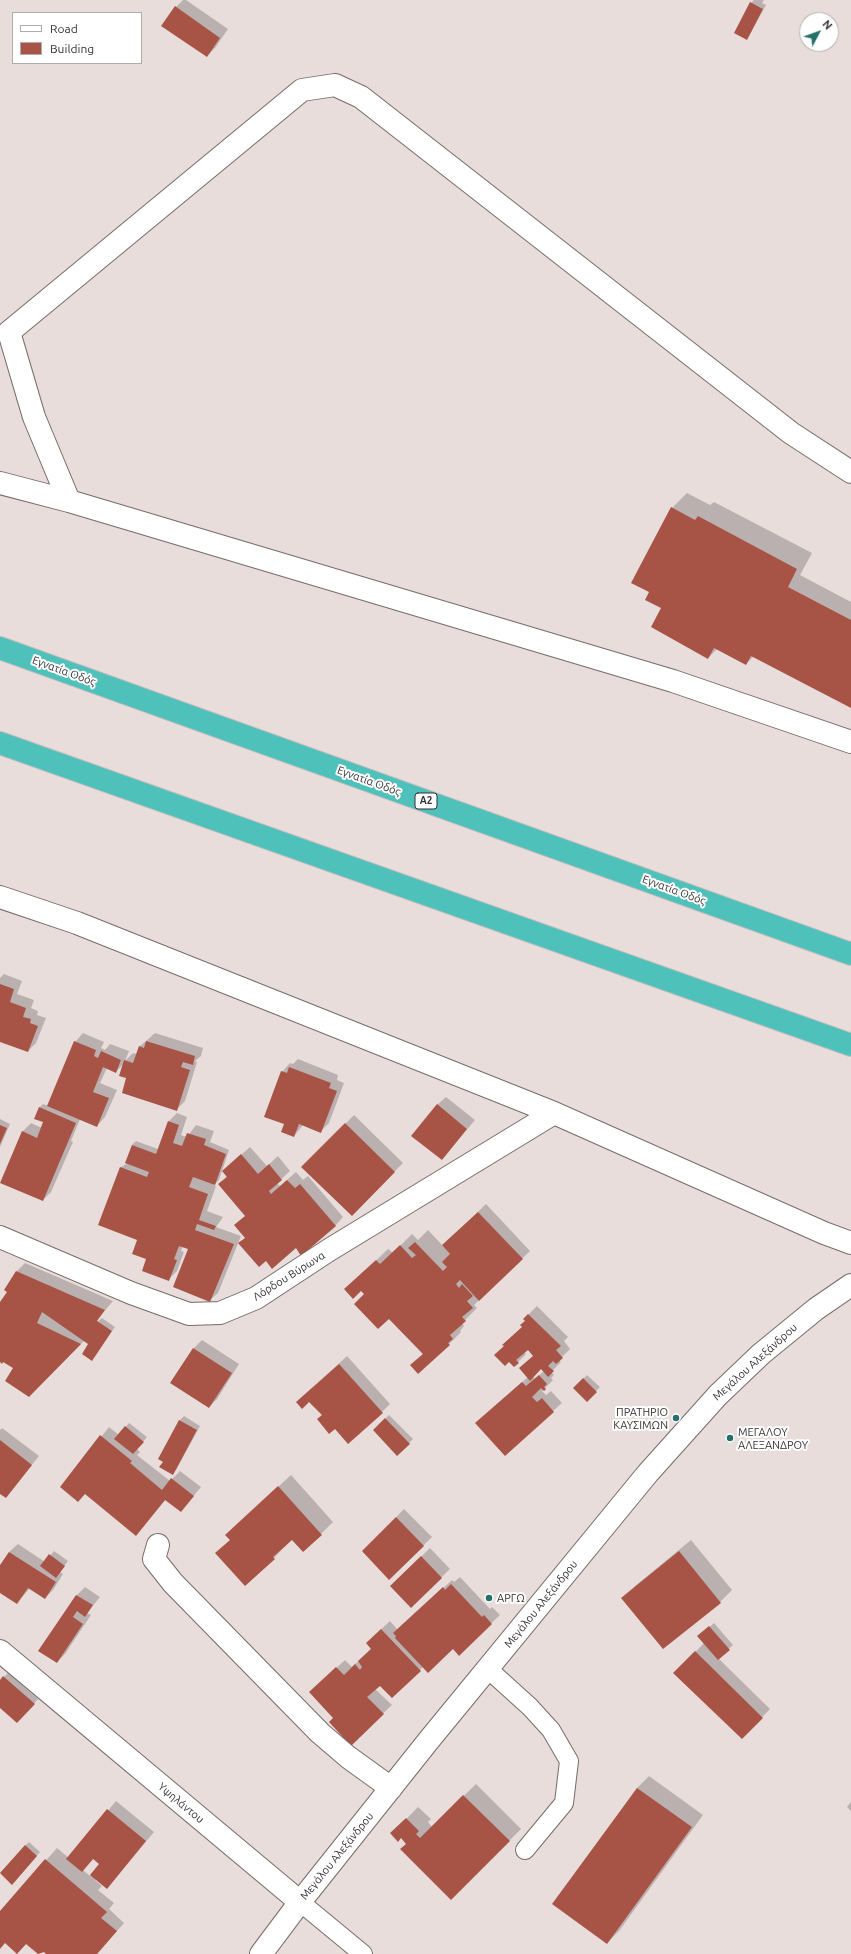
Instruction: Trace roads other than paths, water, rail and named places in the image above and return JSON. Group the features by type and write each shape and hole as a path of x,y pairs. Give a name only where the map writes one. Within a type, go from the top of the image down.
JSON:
{"highway":[{"name":"Εγνατία Οδός","path":"0,648 851,954"},
{"path":"0,742 851,1045"}],"street":[{"path":"70,502 34,417 4,326 302,90 335,85 361,96 791,434 851,472"},
{"path":"0,483 70,502 673,681 851,742"},
{"path":"0,896 77,924 554,1113 824,1233 851,1243"},
{"name":"Λόρδου Βύρωνα","path":"1,1238 131,1292 189,1314 220,1313 256,1298 329,1250 554,1113"},
{"name":"Μεγάλου Αλεξάνδρου","path":"262,1954 300,1902 391,1788 648,1473 718,1395 762,1354 795,1326 851,1285"},
{"path":"158,1545 154,1559 173,1582 320,1733 348,1757 391,1788"},
{"name":"Υψηλάντου","path":"0,1651 300,1902"}],"lane":[{"path":"488,1669 530,1707 551,1730 569,1761 564,1802 525,1850"},
{"name":"Υψηλάντου","path":"300,1902 362,1954"}],"place":[{"name":"ΠΡΑΤΗΡΙΟ ΚΑΥΣΙΜΩΝ","path":"676,1418"},
{"name":"ΜΕΓΑΛΟΥ ΑΛΕΞΑΝΔΡΟΥ","path":"730,1438"},
{"name":"ΑΡΓΩ","path":"489,1598"}]}
